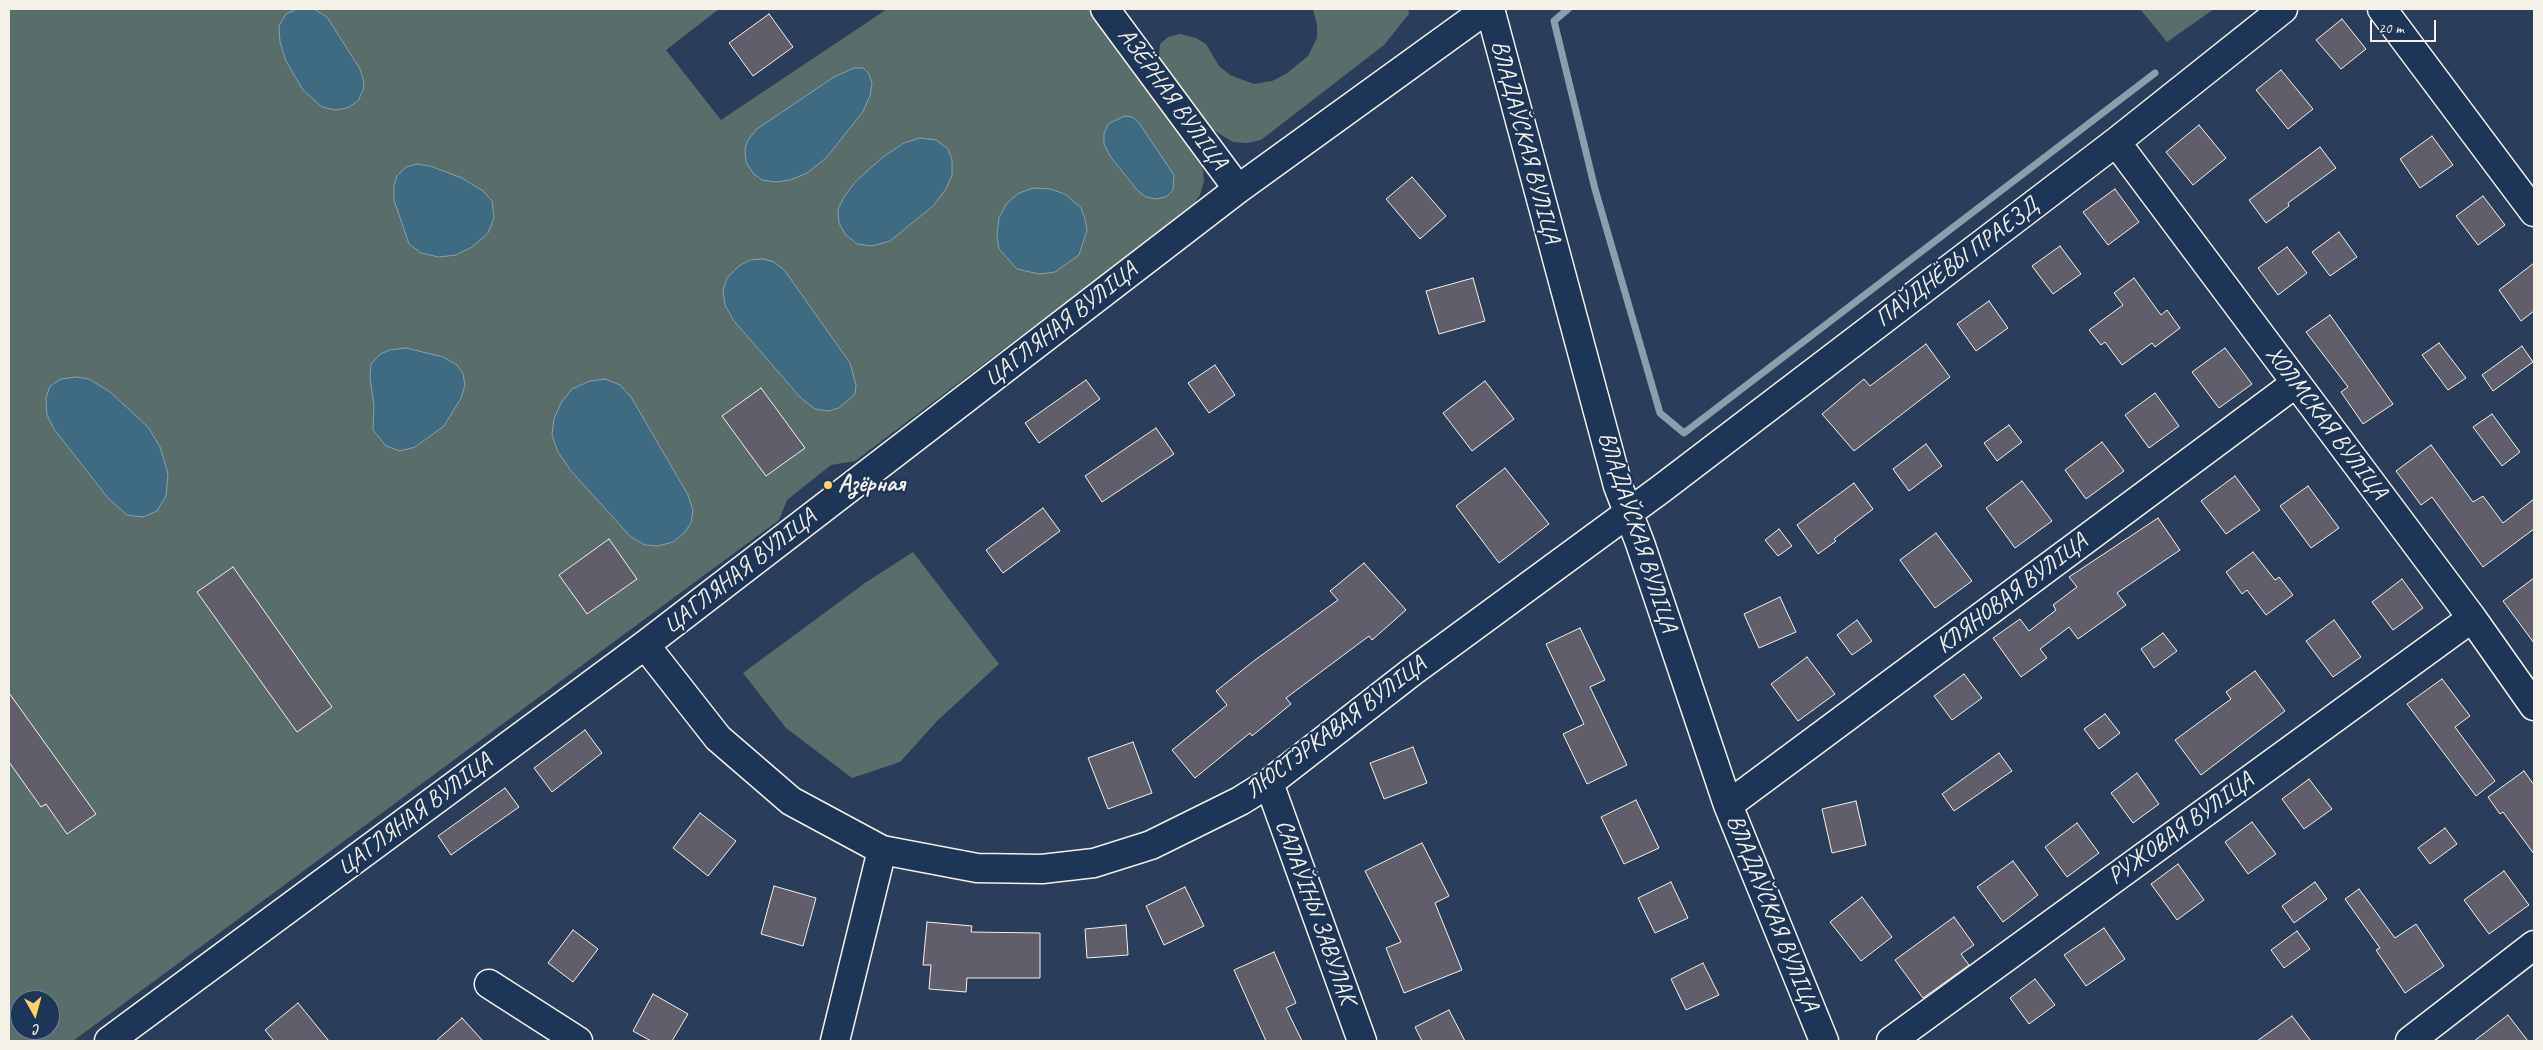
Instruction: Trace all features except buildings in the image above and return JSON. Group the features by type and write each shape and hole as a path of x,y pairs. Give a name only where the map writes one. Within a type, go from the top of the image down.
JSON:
{"street":[{"name":"АЗЁРНАЯ ВУЛІЦА","path":"1105,9 1238,189"},
{"name":"ЦАГЛЯНАЯ ВУЛІЦА","path":"109,1041 645,645 1238,189 1488,9"},
{"name":"ВЛАДАЎСКАЯ ВУЛІЦА","path":"1488,9 1613,467 1728,805 1824,1041"},
{"name":"ПАЎДНЁВЫ ПРАЕЗД","path":"1628,513 2116,142 2283,9"},
{"path":"2382,9 2534,212"},
{"name":"ХОЛМСКАЯ ВУЛІЦА","path":"2116,142 2472,618 2534,706"},
{"name":"КЛЯНОВАЯ ВУЛІЦА","path":"1728,805 2296,383"},
{"name":"ЛЮСТЭРКАВАЯ ВУЛІЦА","path":"645,645 718,738 791,801 882,850 977,868 1042,870 1094,864 1151,845 1240,801 1269,783 1413,671 1628,513"},
{"name":"РУЖОВАЯ ВУЛІЦА","path":"1891,1041 2472,618"},
{"name":"САЛАЎІНЫ ЗАВУЛАК","path":"1269,783 1362,1041"},
{"path":"835,1041 882,850"},
{"path":"2421,1038 2534,946"},
{"path":"489,984 578,1041"}],"green space":[{"path":"9,9 719,9 666,50 721,120 887,9 1089,9 1198,159 1203,169 1204,181 1200,195 1192,207 855,461 831,465 787,500 779,520 73,1041 9,1041"},
{"path":"1313,9 1408,9 1409,14 1384,45 1261,140 1247,143 1233,142 1205,125 1162,64 1159,54 1160,44 1168,37 1180,34 1196,38 1206,44 1219,66 1230,75 1254,84 1272,81 1286,74 1308,56 1317,38 1317,25"},
{"path":"2140,9 2214,9 2167,42"},
{"path":"913,552 999,664 937,721 900,762 852,778 786,728 743,673 865,583"}],"water":[{"path":"297,9 314,9 327,17 360,69 364,82 363,90 358,101 347,108 335,110 322,107 303,90 286,61 280,42 279,26 286,14"},
{"path":"854,68 863,68 869,74 872,84 870,96 862,113 826,158 807,173 790,180 776,182 762,180 753,173 746,162 745,149 748,140 757,129 834,77"},
{"path":"1125,116 1132,117 1139,123 1174,175 1173,190 1166,197 1156,199 1146,197 1137,190 1110,156 1104,144 1104,134 1108,124"},
{"path":"920,138 936,140 948,149 952,160 952,175 946,189 933,206 890,241 872,246 857,244 845,234 839,223 838,209 844,197 855,182 883,157 904,143"},
{"path":"417,164 430,166 462,178 483,191 492,201 494,218 488,233 472,247 456,255 439,257 421,253 409,244 394,200 394,186 397,176 406,167"},
{"path":"1034,188 1050,189 1065,194 1081,208 1085,219 1087,230 1079,255 1055,272 1039,274 1017,269 999,249 997,235 999,218 1007,203 1019,193"},
{"path":"763,259 774,262 785,271 850,363 856,385 855,394 839,408 828,411 815,409 801,398 734,321 725,305 723,291 727,278 739,266 750,260"},
{"path":"406,348 443,357 457,365 463,374 465,385 461,398 444,426 415,447 400,451 386,446 373,430 374,406 370,377 371,364 380,354 390,350"},
{"path":"76,377 89,379 110,392 148,427 160,447 168,474 166,496 157,511 143,517 127,515 108,498 54,429 47,415 46,398 50,386 61,379"},
{"path":"605,379 620,385 631,397 688,495 693,510 691,523 684,533 673,542 658,546 645,545 631,537 571,471 558,452 552,435 554,419 561,403 572,389 590,381"}],"waterway":[{"path":"1568,9 1554,21 1595,189 1660,413 1684,433 2155,73"}],"place":[{"name":"Азёрная","path":"828,485"}]}
